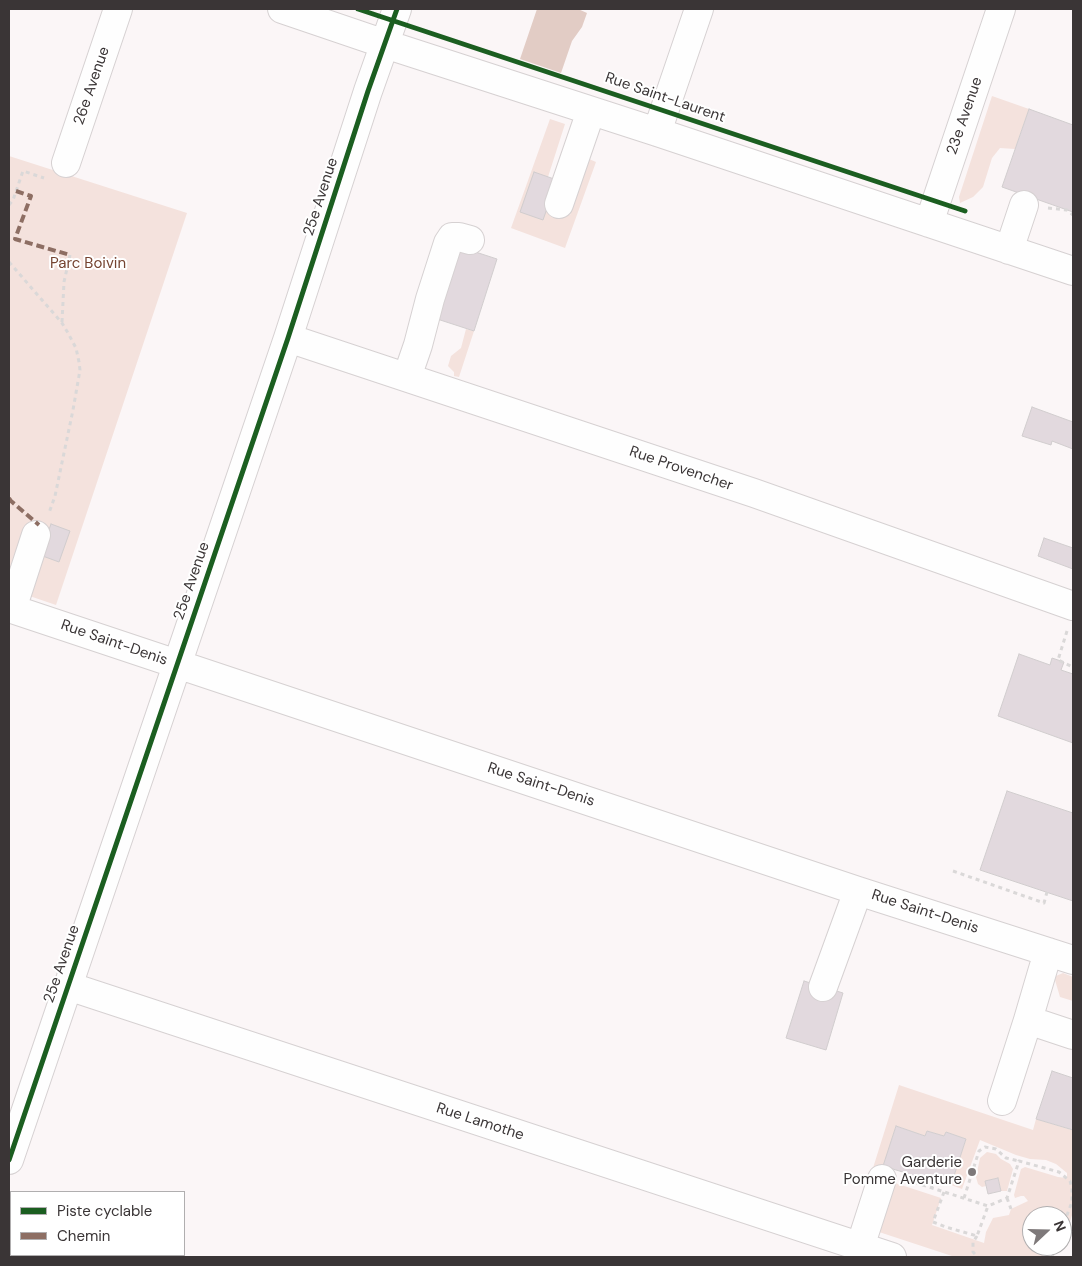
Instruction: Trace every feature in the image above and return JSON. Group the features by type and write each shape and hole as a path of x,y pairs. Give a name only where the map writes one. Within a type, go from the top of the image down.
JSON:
{"street":[{"name":"26e Avenue","path":"58,172 118,9"},
{"path":"282,9 1073,271"},
{"name":"25e Avenue","path":"9,1160 288,338 368,91 397,9"},
{"path":"657,132 699,9"},
{"name":"23e Avenue","path":"929,223 1001,9"},
{"path":"559,204 591,111"},
{"path":"1010,250 1024,206"},
{"path":"416,380 426,347 433,289 444,251 452,237 470,240"},
{"path":"426,347 443,321"},
{"name":"Rue Provencher","path":"288,338 754,494 1071,617"},
{"path":"11,609 42,525"},
{"name":"Rue Saint-Denis","path":"11,609 1061,956"},
{"path":"823,987 858,890"},
{"path":"1002,1101 1028,1020 1061,956"},
{"name":"Rue Lamothe","path":"68,986 892,1257"},
{"path":"1028,1020 1073,1035"},
{"path":"860,1247 893,1179"}],"path":[{"path":"9,205 13,200 23,171 58,172"},
{"path":"62,323 64,282 70,255"},
{"path":"9,262 62,323 76,348 80,370 55,496 42,525"},
{"path":"1071,617 1058,660 1073,667"},
{"path":"954,871 1044,903 1047,892"},
{"path":"964,1198 979,1150 986,1147 996,1149 1006,1158 1059,1172 1070,1181 1072,1188 1070,1206"},
{"path":"1011,1208 1008,1198 1019,1162"},
{"path":"893,1179 931,1188 988,1206 1008,1198"},
{"path":"931,1188 935,1179"},
{"path":"944,1192 933,1222 977,1236"},
{"path":"978,1257 973,1252 973,1242 988,1206"}],"green space":[{"path":"992,96 1029,109 1015,149 1000,148 992,158 983,187 973,197 960,203 959,197"},
{"path":"550,119 565,124 548,177 548,206 570,215 589,159 596,162 565,248 511,228"},
{"name":"Parc Boivin","path":"9,156 187,213 56,605 9,589"},
{"path":"466,329 474,331 459,377 454,376 454,372 448,366 451,356 461,348"},
{"path":"1063,973 1073,977 1073,1001 1060,997 1055,980 1056,976"},
{"path":"899,1085 1033,1130 1036,1119 1072,1130 1073,1128 1073,1212 1072,1215 1072,1206 1022,1206 1022,1256 1042,1256 1041,1257 955,1257 876,1231 892,1182 941,1198 932,1225 984,1243 986,1232 993,1218 1009,1215 1011,1209 1028,1201 1024,1196 1015,1198 1014,1195 1021,1169 1025,1167 1067,1178 1067,1173 1056,1164 1046,1160 1030,1159 1016,1155 980,1140 962,1189 951,1185 966,1139 946,1132 944,1136 927,1131 925,1136 896,1126 882,1171 873,1168"},
{"path":"987,1152 996,1154 1010,1164 1013,1169 1007,1191 1001,1191 998,1178 985,1181 986,1186 982,1187 978,1184 976,1177 980,1158"}],"shaded area":[{"path":"537,9 578,9 587,13 582,27 572,41 561,73 520,59"}],"building":[{"path":"1029,109 1073,125 1073,212 1002,187"},
{"path":"534,172 557,180 543,220 520,212"},
{"path":"454,245 497,259 474,331 431,317"},
{"path":"1032,407 1073,422 1073,449 1052,441 1051,445 1022,436"},
{"path":"51,524 70,531 59,562 40,555"},
{"path":"1044,538 1073,548 1073,569 1038,556"},
{"path":"1019,654 1050,665 1052,658 1064,662 1061,670 1073,674 1073,743 998,716"},
{"path":"1007,791 1073,813 1073,901 980,870"},
{"path":"804,981 843,993 826,1050 786,1038"},
{"path":"1052,1071 1073,1078 1073,1130 1036,1119"},
{"path":"896,1126 925,1136 927,1131 944,1136 946,1132 966,1139 951,1185 929,1177 927,1183 905,1176 906,1173 883,1166"},
{"path":"998,1178 1001,1191 988,1194 985,1181"}],"marked path":[{"path":"16,191 31,196 15,239 70,255"},
{"path":"9,498 39,525"}],"cycle path":[{"name":"Rue Saint-Laurent","path":"358,9 965,211"},
{"path":"9,1160 288,338 368,91 397,9"}],"place":[{"name":"Garderie Pomme Aventure","path":"972,1172"}]}
